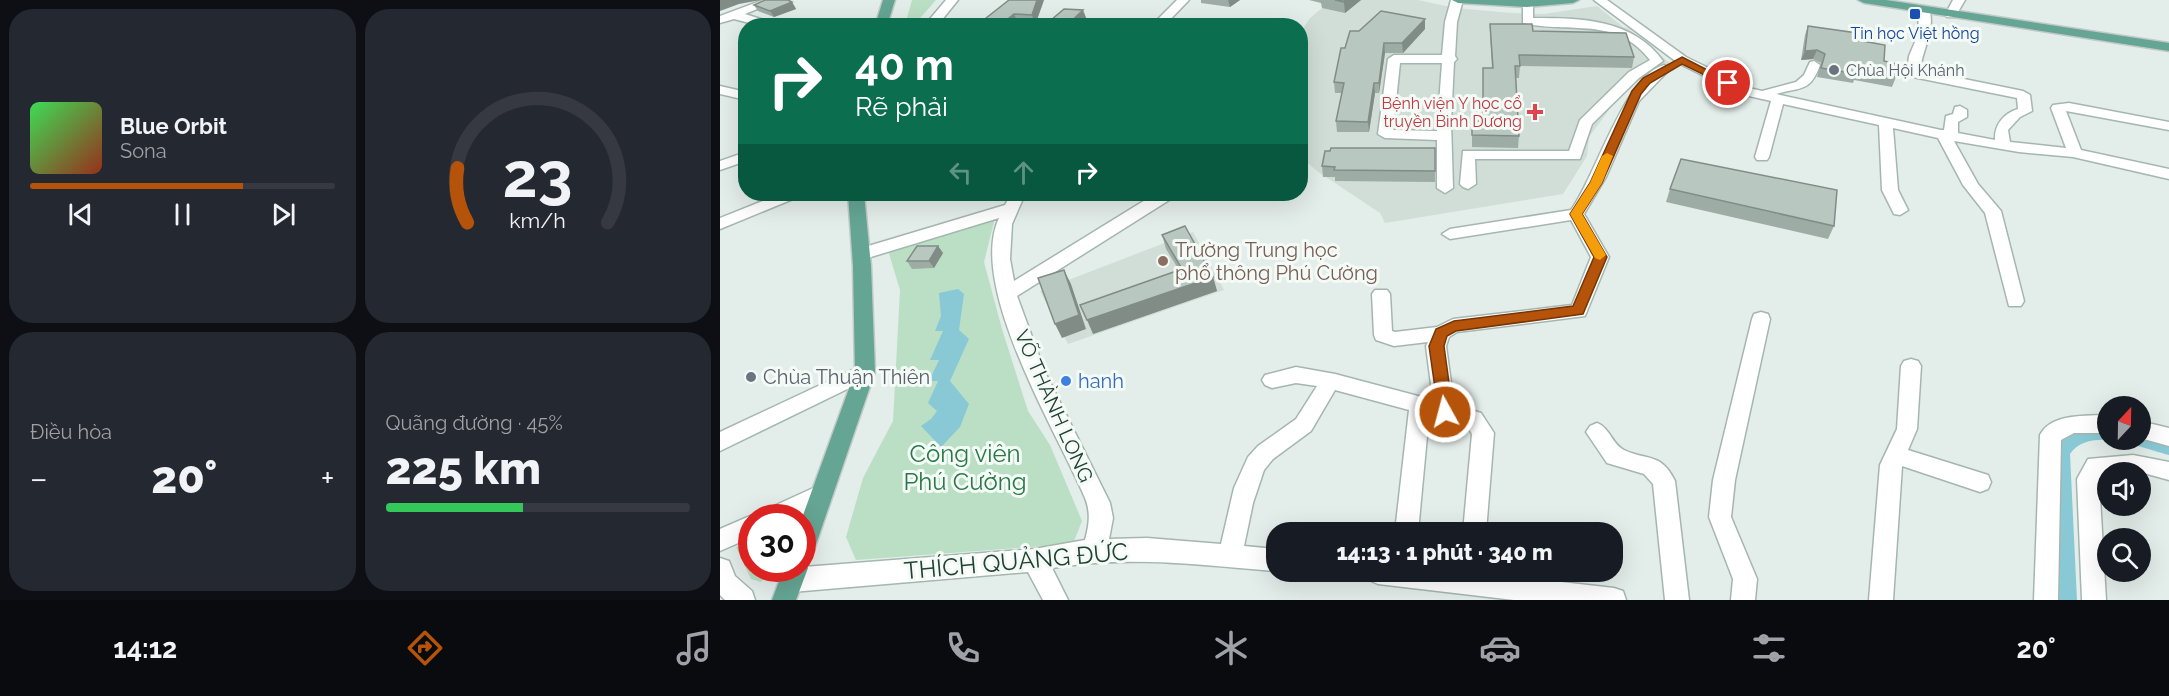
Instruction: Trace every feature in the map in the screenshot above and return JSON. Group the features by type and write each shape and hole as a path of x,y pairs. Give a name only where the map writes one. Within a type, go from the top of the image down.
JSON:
{"main road":[{"path":"883,18 889,0"},
{"path":"1457,0 1527,4 1573,0"},
{"path":"1864,0 2169,47"},
{"path":"816,511 865,372 861,254 857,201"}],"street":[{"path":"720,20 773,0"},
{"path":"937,18 952,0"},
{"path":"1165,18 1183,0"},
{"path":"1445,188 1444,136 1451,59 1451,22 1457,0"},
{"path":"1599,0 1682,60 1745,91 1947,135 2003,145 2075,153 2093,159 2169,174"},
{"path":"1951,15 1959,0"},
{"path":"1468,184 1468,154 1575,156 1585,123 1634,75 1657,62 1651,50 1636,39 1608,28 1578,22 1527,21 1527,4"},
{"path":"1925,11 1924,35 1916,56 1913,73 2023,95 2025,111 2015,114 2001,129 2003,145"},
{"path":"734,15 746,18"},
{"path":"1444,136 1385,134 1394,59 1451,59"},
{"path":"1450,234 1576,214 1596,183 1636,93 1647,81 1682,60"},
{"path":"1763,95 1772,90 1792,89 1801,84 1811,76 1814,65"},
{"path":"720,90 738,94"},
{"path":"1762,157 1778,99"},
{"path":"2075,153 2058,108 2069,107 2169,126"},
{"path":"1960,110 1960,117 1951,119 1947,135 1972,188 1982,202 1993,211 2015,301"},
{"path":"1886,122 1890,190 1900,210"},
{"path":"720,166 738,159"},
{"path":"720,224 775,201"},
{"path":"861,254 1014,201"},
{"name":"VÕ THÀNH LONG","path":"1014,201 1000,240 1007,294 1025,349 1067,432 1101,513 1095,550"},
{"path":"1007,294 1051,268 1124,217 1155,201"},
{"path":"1381,294 1383,335 1394,339 1441,333 1454,326 1579,311 1600,257 1576,214"},
{"path":"1743,600 1745,579 1720,518 1724,480 1761,319"},
{"path":"1441,333 1436,346 1445,412"},
{"path":"1881,600 1891,465 1907,429 1911,366"},
{"path":"720,442 865,372"},
{"path":"1272,381 1296,375 1329,381 1474,419 1483,434 1476,522"},
{"path":"1230,556 1242,503 1253,471 1262,456 1308,422 1329,381"},
{"path":"1407,522 1420,405"},
{"path":"2046,600 2051,435 2071,425 2097,424"},
{"path":"1598,432 1616,457 1651,466 1664,481 1677,600"},
{"path":"2151,432 2169,437"},
{"path":"1895,455 1980,482"},
{"path":"2094,600 2088,478 2096,466 2119,463 2137,462 2169,471"},
{"path":"801,504 822,494"},
{"path":"720,540 738,532"},
{"name":"THÍCH QUẢNG ĐỨC","path":"791,583 1034,560 1095,550 1147,549 1266,559"},
{"path":"1034,560 1056,600"},
{"path":"720,569 726,584 743,600"},
{"path":"1503,582 1614,600"}],"shaded area":[{"path":"1332,0 1418,0 1455,8 1544,14 1597,6 1623,27 1628,28 1672,65 1641,79 1623,91 1589,137 1587,156 1563,194 1385,223 1380,213 1308,163 1308,21"},
{"name":"Trường Trung học phổ thông Phú Cường","path":"1193,232 1224,290 1068,344 1040,291"}],"green space":[{"path":"912,0 936,0 920,18 907,18"},
{"name":"Công viên Phú Cường","path":"996,214 984,262 1028,411 1050,445 1082,521 1073,544 856,560 846,537 863,478 893,421 900,290 887,247"}],"water":[{"path":"958,289 964,294 959,330 969,339 950,381 969,404 960,427 941,447 921,426 937,411 928,403 938,381 929,381 939,360 930,360 943,331 935,331 941,316 939,293"},
{"path":"2074,430 2097,431 2097,440 2079,445 2070,454 2077,600 2056,600 2054,444"},
{"path":"2151,440 2169,445 2169,455 2151,450"}],"building":[{"path":"765,0 792,2 770,11 754,5"},
{"path":"1009,0 1037,0 1032,15 1014,14 1009,18 986,18"},
{"path":"1064,9 1083,10 1074,18 1053,18"},
{"path":"1381,11 1425,19 1402,43 1384,43 1379,83 1374,83 1368,122 1336,121 1344,83 1334,82 1341,48 1345,48 1350,31 1359,31"},
{"path":"1490,24 1532,24 1533,31 1626,33 1634,57 1519,55 1520,66 1515,66 1519,136 1472,135 1472,121 1483,121 1483,68 1493,68"},
{"path":"1808,26 1857,33 1857,40 1885,45 1884,61 1897,64 1896,77 1857,70 1857,74 1821,68 1825,54 1817,50 1805,51"},
{"path":"1331,148 1435,148 1435,171 1334,170 1335,167 1322,166 1325,151 1330,151"},
{"path":"1681,159 1837,190 1834,226 1670,189"},
{"path":"1185,226 1213,277 1087,320 1080,305 1182,269 1162,235"},
{"path":"917,246 938,246 929,261 907,261"},
{"path":"1064,270 1079,315 1055,324 1038,278"}],"slow traffic":[{"path":"1600,255 1576,214 1596,183 1607,156"}],"place":[{"name":"Tin học Việt hồng","path":"1915,14"},
{"name":"Chùa Hội Khánh","path":"1834,70"},
{"name":"Bệnh viện Y học cổ truyền Bình Dương","path":"1535,112"},
{"name":"Trường Trung học phổ thông Phú Cường","path":"1163,261"},
{"name":"Chùa Thuận Thiên","path":"751,377"},
{"name":"hanh","path":"1066,381"}],"route":[{"path":"1445,412 1436,346 1441,333 1454,326 1579,311 1600,257 1599,251 1589,239 1576,214 1596,183 1636,93 1647,81 1682,60 1728,83"}]}
